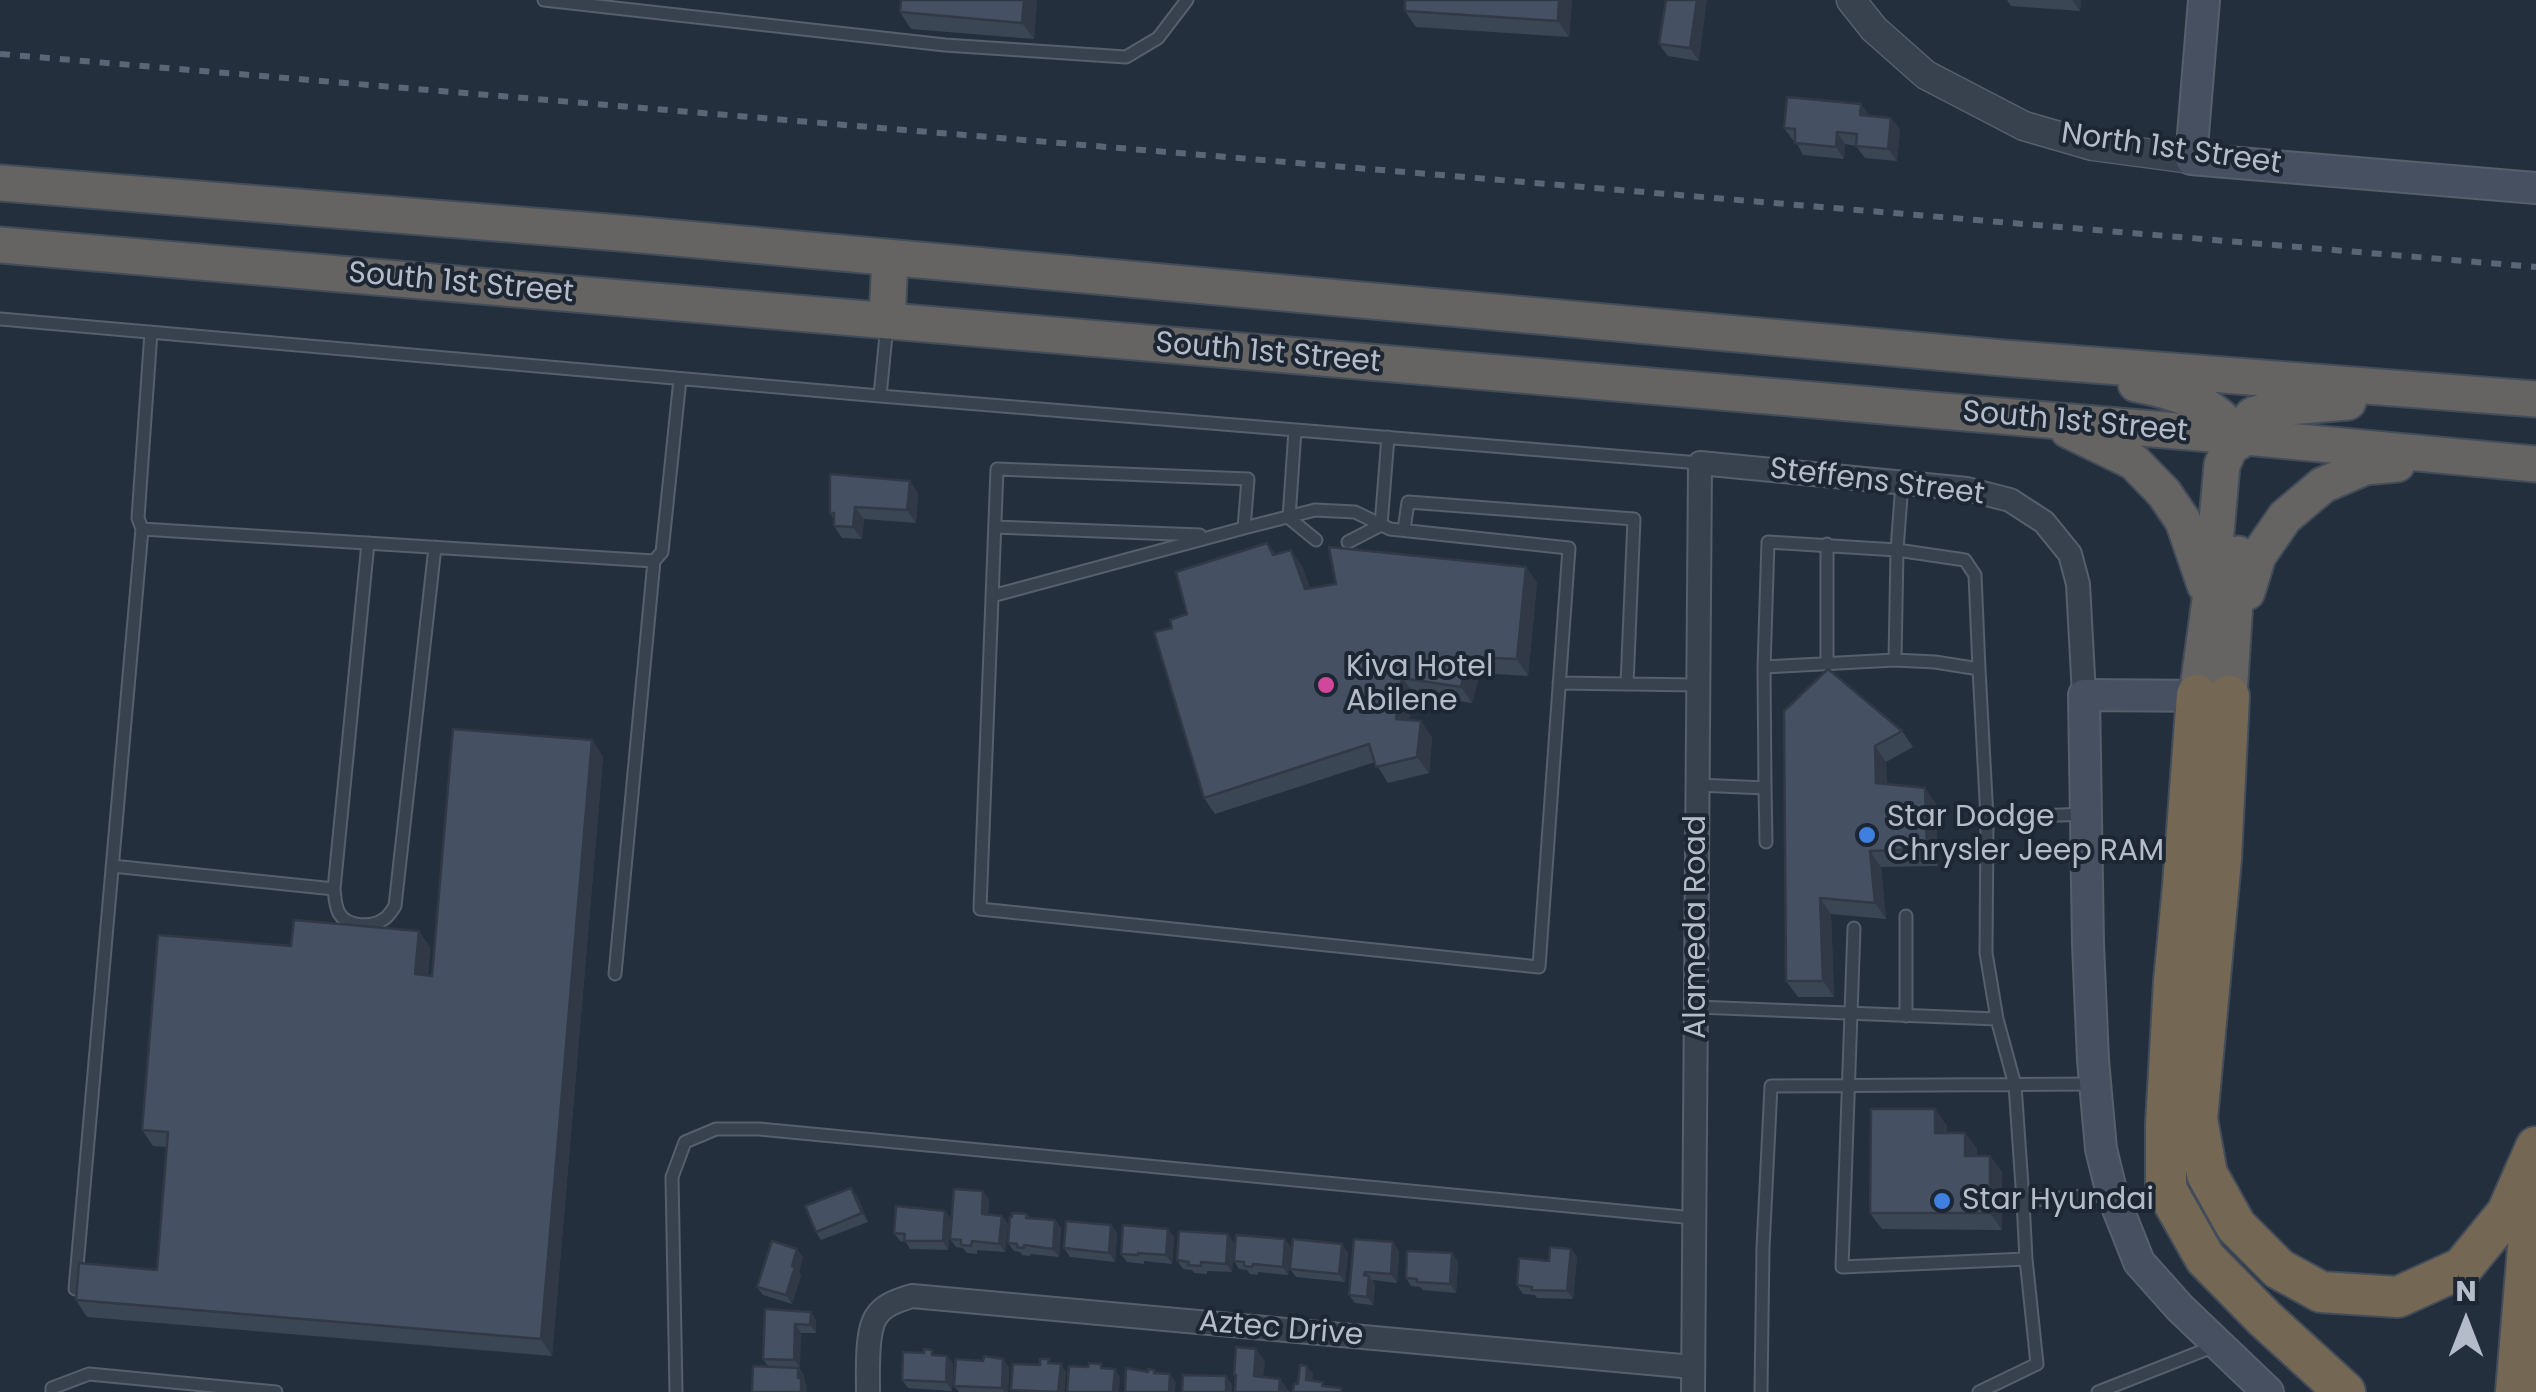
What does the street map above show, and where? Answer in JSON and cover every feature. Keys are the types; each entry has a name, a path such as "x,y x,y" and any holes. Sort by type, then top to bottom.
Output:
{"highway":[{"name":"South 1st Street","path":"0,183 620,233 2002,358 2522,398"},
{"name":"South 1st Street","path":"0,245 2536,464"},
{"path":"887,321 890,258"},
{"path":"2002,358 2166,390 2198,402 2235,436 2243,470 2232,643"},
{"path":"2522,398 2276,408 2253,415 2235,436 2222,465 2210,600 2222,859 2198,1119 2207,1174 2236,1226 2278,1270 2321,1292 2398,1298 2462,1268 2507,1214 2536,1149"},
{"path":"2048,421 2134,462 2164,493 2183,521 2210,600"},
{"path":"2345,1392 2204,1258 2166,1189 2166,1124 2183,886 2213,696 2258,556 2286,517 2323,485 2365,467 2453,457"},
{"path":"2516,1392 2536,1149"}],"main road":[{"path":"2191,159 2204,0"},
{"name":"North 1st Street","path":"2191,159 2536,188"},
{"path":"2213,696 2084,695 2088,944 2095,1084 2101,1149 2112,1194 2139,1262 2180,1308 2268,1392"}],"street":[{"name":"North 1st Street","path":"1850,0 1874,30 1926,75 2024,126 2093,146 2191,159"},
{"name":"Steffens Street","path":"1700,463 1967,489 2010,500 2044,522 2070,554 2078,584 2084,695"},
{"name":"Alameda Road","path":"1692,1392 1700,463"},
{"name":"Aztec Drive","path":"868,1392 868,1348 876,1317 892,1302 912,1296 1692,1368"}],"lane":[{"path":"544,0 945,44 1126,58 1158,38 1187,0"},
{"path":"0,319 1700,463"},
{"path":"880,396 887,321"},
{"path":"75,1289 142,529 138,518 150,332"},
{"path":"615,974 654,561 662,552 680,379"},
{"path":"1289,518 1295,430"},
{"path":"1381,525 1388,438"},
{"path":"992,596 1314,510 1355,512 1381,525 1404,530 1569,548 1539,967 980,909 994,527 997,469 1248,479 1244,528"},
{"path":"1895,660 1902,483"},
{"path":"1404,530 1408,502 1634,519 1627,684"},
{"path":"1289,518 1316,540"},
{"path":"1348,542 1381,525"},
{"path":"994,527 1214,536"},
{"path":"142,529 654,561"},
{"path":"1766,842 1764,667 1768,542 1897,550 1965,560 1974,575 1987,818 1986,953 1997,1020 2016,1085 2036,1364 1979,1392"},
{"path":"368,543 334,889 341,918 353,924 374,924 395,906 434,547"},
{"path":"1827,544 1828,664"},
{"path":"1764,667 1895,660 1979,669"},
{"path":"1559,682 1699,685"},
{"path":"1698,785 1765,788"},
{"path":"1987,818 2086,814"},
{"path":"112,866 334,889"},
{"path":"1906,916 1906,1016"},
{"path":"1854,928 1842,1267 2026,1259"},
{"path":"1697,1007 1997,1020"},
{"path":"1761,1392 1771,1086 2095,1084"},
{"path":"676,1392 672,1177 685,1142 716,1129 779,1131 1694,1218"},
{"path":"2023,1201 2112,1194"},
{"path":"2098,1392 2218,1345"},
{"path":"52,1392 52,1388 89,1374 276,1392"}],"building":[{"path":"901,0 1024,0 1022,23 900,12"},
{"path":"1405,0 1559,0 1558,21 1405,11"},
{"path":"1666,0 1697,0 1690,48 1659,44"},
{"path":"1787,97 1861,104 1860,115 1891,118 1888,149 1856,146 1857,134 1837,132 1836,147 1795,143 1795,129 1784,128"},
{"path":"830,474 910,481 907,510 855,507 853,527 834,526"},
{"name":"Kiva Hotel Abilene","path":"1267,543 1273,555 1291,550 1305,589 1336,584 1329,547 1526,567 1517,659 1468,657 1461,687 1402,678 1396,719 1421,721 1417,757 1376,767 1369,744 1204,798 1154,632 1172,628 1170,620 1187,614 1176,572"},
{"name":"Star Dodge Chrysler Jeep RAM","path":"1828,669 1902,731 1875,746 1876,783 1925,788 1927,849 1870,851 1875,903 1820,898 1823,981 1786,981 1784,711"},
{"path":"453,729 592,740 541,1339 76,1300 79,1263 157,1270 168,1132 142,1130 158,935 291,946 294,920 419,931 415,974 432,976"},
{"name":"Star Hyundai","path":"1871,1109 1935,1109 1935,1133 1965,1133 1965,1156 1990,1156 1990,1213 1870,1213"},
{"path":"851,1188 862,1213 816,1232 805,1206"},
{"path":"954,1189 983,1191 982,1214 1002,1216 999,1244 972,1241 971,1246 961,1245 961,1240 950,1239"},
{"path":"896,1206 945,1211 943,1241 904,1241 905,1234 894,1233"},
{"path":"1012,1213 1055,1220 1053,1249 1008,1243"},
{"path":"1066,1221 1111,1225 1109,1253 1064,1248"},
{"path":"1123,1225 1168,1229 1166,1255 1121,1254"},
{"path":"1179,1231 1228,1234 1226,1264 1188,1265 1189,1262 1177,1260"},
{"path":"1236,1235 1285,1239 1283,1267 1252,1267 1234,1261"},
{"path":"1293,1239 1342,1244 1339,1274 1290,1269"},
{"path":"1354,1239 1393,1242 1391,1274 1365,1272 1369,1276 1367,1297 1349,1295"},
{"path":"772,1241 797,1249 786,1295 757,1287"},
{"path":"1550,1247 1571,1249 1567,1291 1531,1290 1532,1287 1517,1285 1519,1258 1549,1261"},
{"path":"1407,1251 1452,1253 1450,1284 1406,1278"},
{"path":"765,1309 811,1312 810,1325 795,1324 794,1360 763,1359"},
{"path":"1236,1347 1256,1349 1254,1376 1280,1379 1279,1392 1235,1392"},
{"path":"924,1349 932,1350 932,1355 947,1356 946,1382 902,1380 903,1352 924,1353"},
{"path":"984,1356 1003,1359 1002,1388 954,1386 956,1359 983,1361"},
{"path":"1040,1359 1061,1364 1058,1392 1011,1390 1013,1364 1040,1365"},
{"path":"1089,1363 1115,1369 1113,1392 1067,1392 1069,1366 1088,1367"},
{"path":"1300,1365 1307,1366 1306,1380 1341,1388 1341,1392 1293,1392"},
{"path":"753,1366 798,1368 801,1392 752,1392"},
{"path":"1126,1368 1170,1374 1169,1392 1125,1392"},
{"path":"1183,1375 1226,1376 1226,1392 1182,1392"}],"railway":[{"path":"0,54 2536,267"}],"place":[{"name":"Kiva Hotel Abilene","path":"1326,685"},
{"name":"Star Dodge Chrysler Jeep RAM","path":"1867,835"},
{"name":"Star Hyundai","path":"1942,1201"}]}
